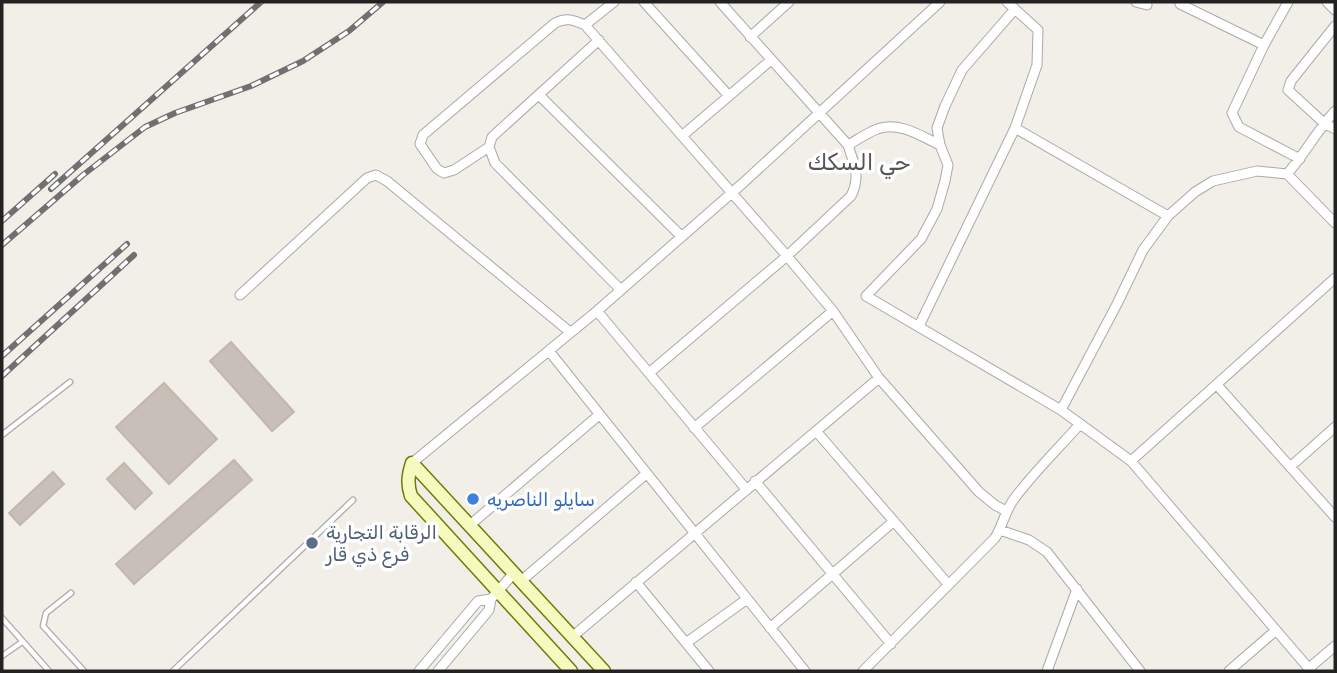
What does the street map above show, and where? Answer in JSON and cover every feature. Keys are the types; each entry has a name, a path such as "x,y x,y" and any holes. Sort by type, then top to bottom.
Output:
{"street":[{"path":"585,25 614,2"},
{"path":"644,2 729,96"},
{"path":"649,373 787,256 851,196 856,186 857,175 848,145 723,5 735,2"},
{"path":"750,37 789,2"},
{"path":"571,671 494,595 411,496 408,485 412,463 549,351 732,193 940,2"},
{"path":"919,327 1015,128 1037,65 1038,30 1007,2"},
{"path":"1136,2 1147,5"},
{"path":"1288,2 1232,113 1238,127 1300,159"},
{"path":"1327,2 1335,10"},
{"path":"1180,4 1264,45"},
{"path":"1015,9 962,70 945,106 937,128 948,166 937,209 920,239 866,296 1061,410 1131,461 1309,670 1335,646"},
{"path":"489,147 454,170 444,173 437,169 420,144 423,135 555,23 562,19 575,20 585,25 833,311 879,378 979,492 1006,512"},
{"path":"1335,26 1291,81 1288,90 1335,130"},
{"path":"598,40 492,137 489,147 495,163 620,289"},
{"path":"682,136 771,60"},
{"path":"539,94 681,236"},
{"path":"1287,174 1335,111"},
{"path":"848,145 879,128 899,127 940,145"},
{"path":"1015,128 1168,216"},
{"path":"1061,410 1143,250 1168,216 1195,192 1213,181 1257,171 1287,174 1335,223"},
{"path":"240,295 367,178 376,175 387,181 570,332"},
{"path":"1131,461 1335,278"},
{"path":"597,310 746,489"},
{"path":"694,428 833,311"},
{"path":"549,351 805,671"},
{"path":"572,637 879,378"},
{"path":"1217,385 1335,517"},
{"path":"470,525 598,415"},
{"path":"863,671 988,546 1000,530 1015,497 1080,424"},
{"path":"1290,467 1335,427"},
{"path":"816,431 948,584"},
{"path":"412,463 604,671"},
{"path":"419,671 478,601 494,595 646,474"},
{"path":"755,481 891,645"},
{"path":"770,628 894,521"},
{"path":"1000,530 1019,536 1047,552 1140,671"},
{"path":"636,582 709,671"},
{"path":"1047,671 1077,589"},
{"path":"438,671 489,610 494,595"},
{"path":"685,643 747,599"},
{"path":"1229,671 1275,631"}],"lane":[{"path":"2,435 70,382"},
{"path":"173,671 354,500"},
{"path":"71,593 46,613 43,626 84,671"},
{"path":"2,618 49,671"},
{"path":"2,656 22,642"}],"building":[{"path":"231,342 294,412 272,431 210,361"},
{"path":"164,383 217,439 169,484 116,427"},
{"path":"234,460 252,480 134,584 116,564"},
{"path":"124,463 152,493 135,509 107,479"},
{"path":"53,472 64,484 20,525 9,513"}],"railway":[{"path":"51,189 261,2"},
{"path":"2,245 83,175 145,127 175,113 251,86 303,61 349,31 383,2"},
{"path":"2,221 55,174"},
{"path":"2,356 127,244"},
{"path":"2,376 134,255"}],"place":[{"name":"سايلو الناصريه","path":"473,499"},
{"name":"الرقابة التجارية فرع ذي قار","path":"312,543"}],"district":[{"name":"حي السكك","path":"859,162"}]}
